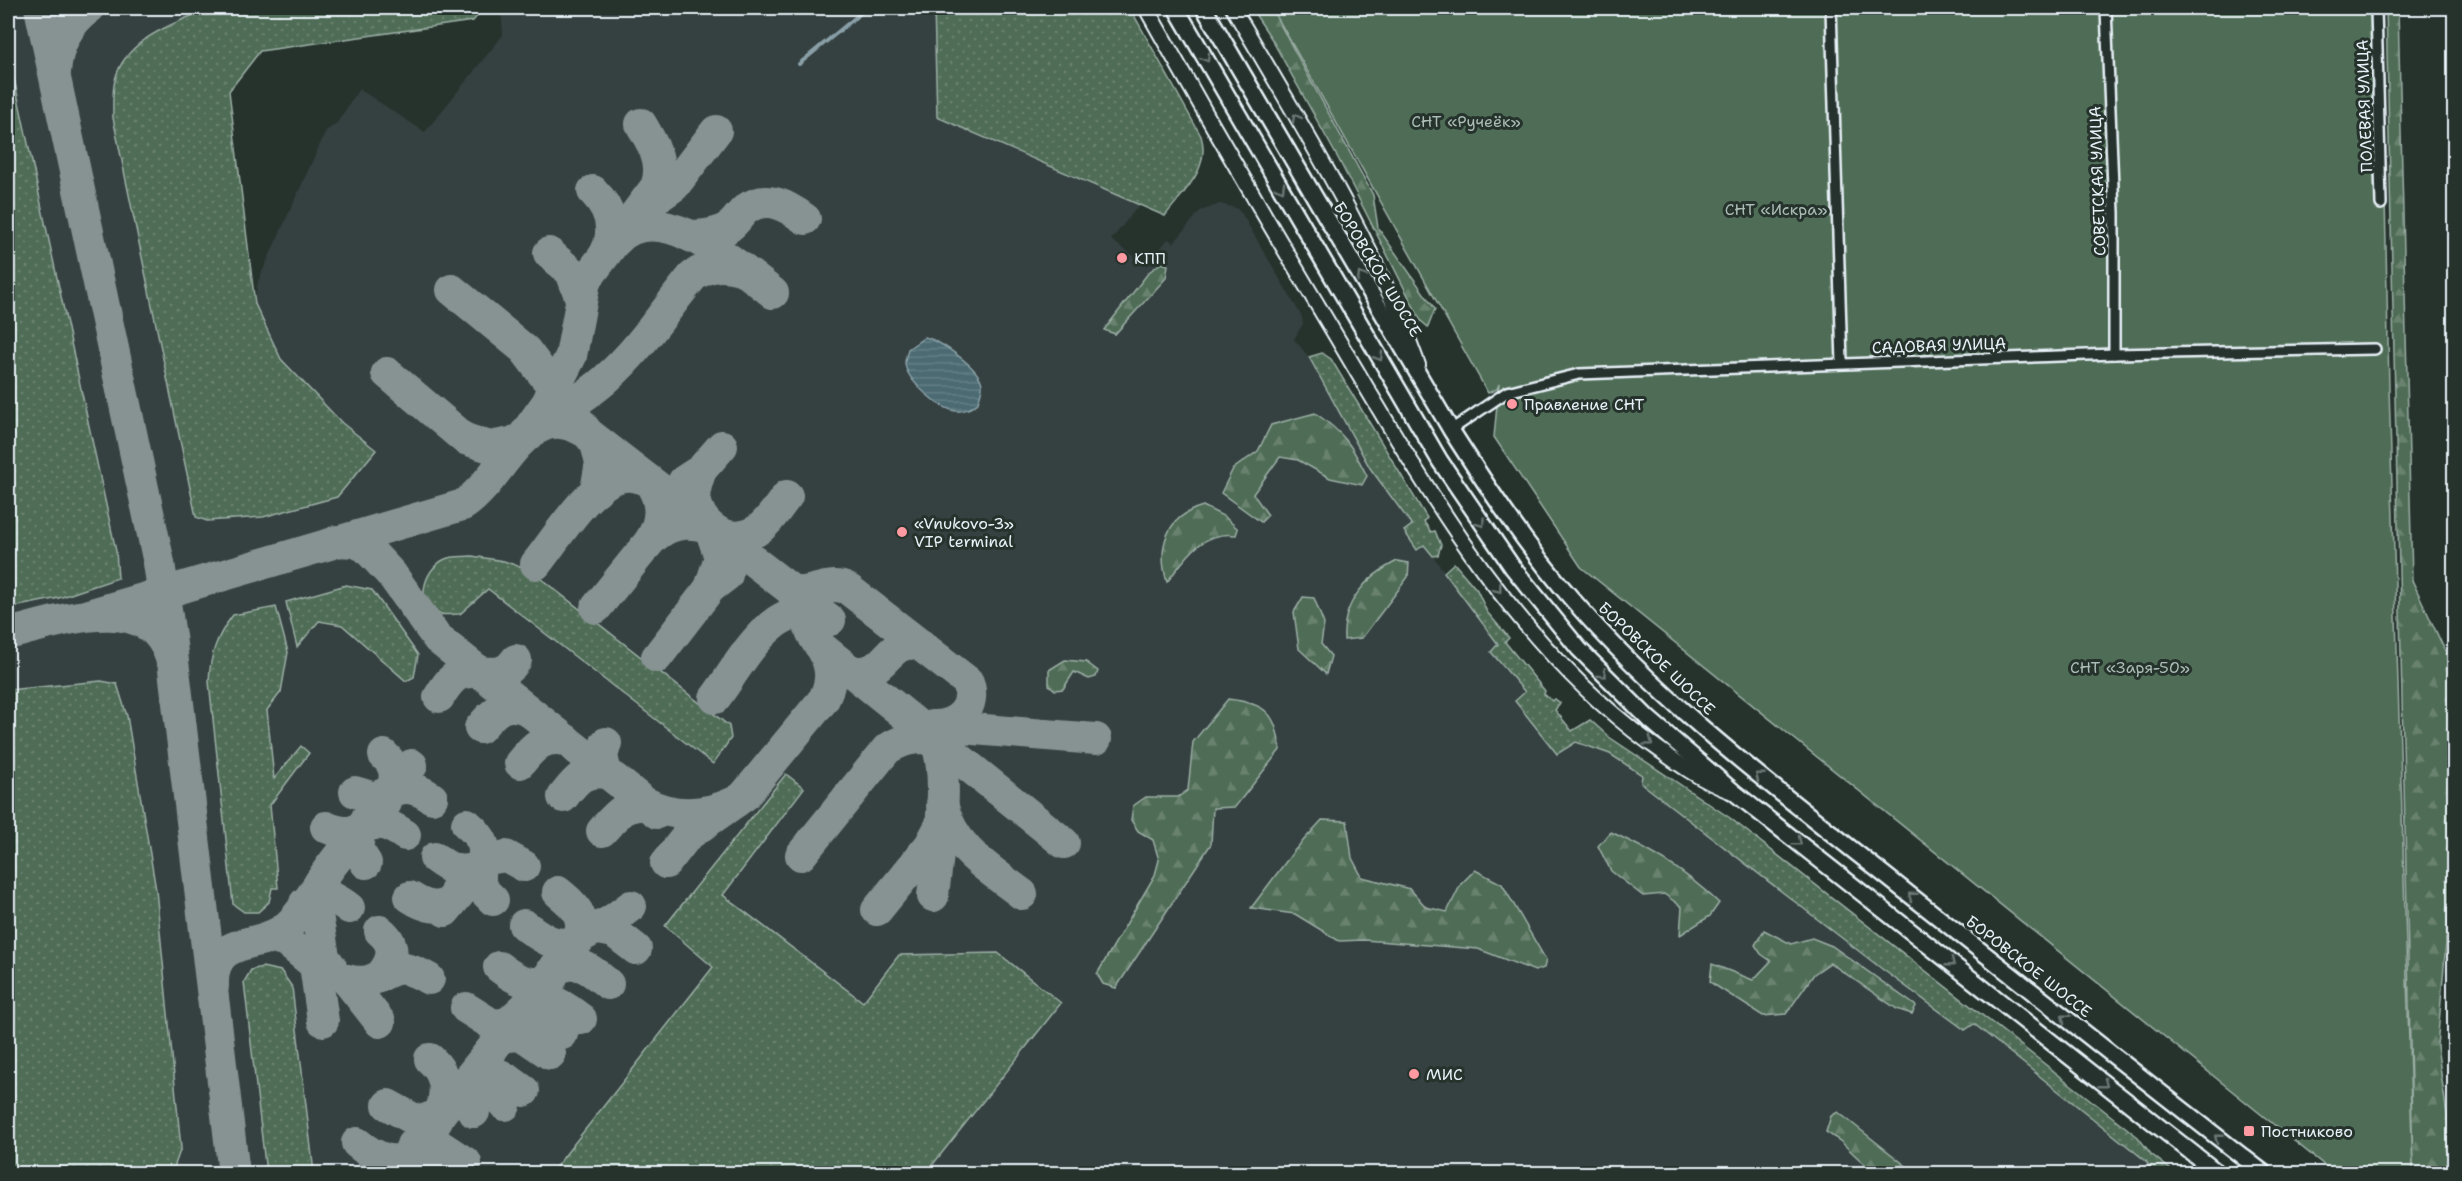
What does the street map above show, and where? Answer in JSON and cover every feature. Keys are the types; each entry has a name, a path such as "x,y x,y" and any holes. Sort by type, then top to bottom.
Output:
{"main road":[{"path":"1146,8 1232,162 1417,473 1463,542 1513,608 1595,699 1689,771 1735,793"},
{"path":"1176,8 1440,461 1513,568 1592,663 1664,732 1735,793 2219,1173"},
{"name":"БОРОВСКОЕ ШОССЕ","path":"1204,8 1451,430 1495,498 1558,583 1650,680 1742,762 2265,1173"},
{"path":"1233,8 1354,225 1408,336 1423,380"}],"street":[{"path":"1831,8 1842,363"},
{"name":"СОВЕТСКАЯ УЛИЦА","path":"2106,8 2114,213 2114,354"},
{"name":"ПОЛЕВАЯ УЛИЦА","path":"2376,8 2381,204"},
{"name":"САДОВАЯ УЛИЦА","path":"1451,430 1507,392 1579,374 2114,354 2375,349"}],"shaded area":[{"path":"8,8 484,8 473,21 260,51 229,91 254,304 258,281 326,131 337,123 359,89 425,132 503,35 501,8 934,8 937,117 1140,204 1111,240 1147,265 1168,239 1174,243 1200,211 1220,204 1236,208 1242,214 1302,317 1303,324 1294,339 1318,368 1370,468 1412,526 1404,532 1417,550 1424,545 1498,645 1491,652 1525,692 1515,701 1561,752 1576,742 1610,754 1642,775 1641,783 1882,969 1965,1029 1973,1024 2146,1161 2153,1173 8,1173"}],"green space":[{"path":"210,8 484,8 473,21 260,51 229,91 255,304 281,359 342,423 376,450 337,497 263,517 207,521 196,517 113,118 113,89 121,65 140,43 168,26"},
{"path":"934,8 1130,8 1201,136 1202,159 1194,179 1165,216 937,117"},
{"path":"1251,8 1271,8 1275,15 1373,195 1378,228 1435,309 1428,327 1421,321 1339,160 1271,38"},
{"path":"1272,8 2381,8 2389,388 2413,1173 2334,1173 1581,567 1494,437 1499,384 1497,389 1488,393"},
{"path":"2386,8 2398,8 2412,580 2454,670 2454,886 2450,898 2437,1046 2452,1149 2443,1174 2413,1173"},
{"path":"8,51 116,551 118,578 59,598 8,608"},
{"path":"1161,263 1168,265 1166,278 1115,334 1104,330 1149,272"},
{"path":"1322,353 1331,359 1427,518 1424,522 1431,532 1435,531 1441,545 1438,555 1433,556 1424,545 1417,550 1404,531 1412,525 1370,468 1309,357"},
{"path":"1315,413 1340,433 1351,447 1367,476 1362,485 1330,478 1298,460 1280,457 1253,494 1268,515 1261,522 1221,493 1233,469 1258,451 1271,425"},
{"path":"1203,506 1225,517 1238,529 1236,535 1224,535 1204,541 1188,555 1167,582 1163,557 1167,535 1180,518"},
{"path":"472,556 504,561 531,571 729,726 731,738 713,764 488,589 460,614 439,614 429,608 425,601 425,584 434,568 448,558"},
{"path":"1397,561 1409,563 1408,577 1362,638 1344,640 1344,627 1351,603 1366,583 1385,567"},
{"path":"1454,563 1477,590 1487,612 1509,638 1505,642 1545,691 1544,694 1552,701 1555,699 1560,703 1555,710 1572,731 1590,720 1609,737 1730,818 2138,1137 2151,1154 2175,1173 2153,1173 2146,1161 1974,1024 1965,1030 1882,969 1641,783 1642,775 1610,754 1576,742 1557,754 1515,701 1525,692 1491,652 1498,644 1444,572"},
{"path":"346,585 372,590 418,655 414,677 406,681 342,625 319,621 297,647 286,602"},
{"path":"1303,597 1314,598 1324,624 1321,644 1331,656 1326,674 1299,649 1294,612"},
{"path":"276,607 288,652 281,692 267,710 274,779 301,746 309,753 270,805 278,888 272,888 269,902 258,912 244,912 233,904 209,682 210,672 218,639 233,615"},
{"path":"1065,660 1086,662 1098,671 1096,677 1089,679 1074,672 1063,689 1055,690 1049,685 1049,670"},
{"path":"101,681 117,684 127,716 156,890 181,1148 172,1173 8,1173 8,690"},
{"path":"1228,699 1251,703 1266,712 1276,727 1280,750 1235,807 1213,808 1211,844 1116,988 1103,984 1097,974 1155,875 1159,860 1153,840 1138,831 1131,820 1133,806 1146,797 1178,797 1188,790 1193,742"},
{"path":"786,774 804,788 723,895 863,1002 899,955 998,953 1061,1003 926,1173 551,1173 713,967 665,926"},
{"path":"1322,820 1347,821 1352,858 1362,877 1410,889 1426,907 1447,912 1461,884 1475,870 1502,884 1546,960 1544,968 1535,971 1478,949 1364,940 1339,941 1295,914 1251,908 1294,851"},
{"path":"1611,832 1668,863 1706,891 1719,903 1710,916 1680,935 1682,907 1664,894 1643,896 1611,871 1598,846"},
{"path":"1764,930 1791,944 1812,938 1832,946 1916,1006 1912,1014 1897,1009 1830,963 1814,974 1786,1014 1763,1016 1710,982 1712,964 1753,980 1771,961 1761,954 1755,945"},
{"path":"262,967 281,971 292,987 314,1173 266,1173 244,982 251,970"},
{"path":"1838,1112 1915,1173 1874,1173 1840,1141 1826,1132 1831,1116"}],"water":[{"path":"925,337 949,349 974,370 982,384 978,403 962,411 949,409 933,400 911,378 905,363 908,349"}],"waterway":[{"path":"799,64 867,8"}],"taxiway":[{"path":"40,8 159,563 170,636 234,1174"},
{"path":"55,72 58,53 65,36 75,21 89,8"},
{"path":"387,373 465,439 490,447 511,443 522,438 547,403 571,356 585,281 656,187 658,162 641,124"},
{"path":"650,203 674,186 716,131"},
{"path":"593,191 604,205 610,221 611,237 605,254"},
{"path":"690,236 706,235 726,229 746,209 762,202 784,206 805,219"},
{"path":"617,240 634,228 654,226 676,230 719,252 773,293"},
{"path":"549,253 571,272 581,299"},
{"path":"540,425 591,391 619,367 693,276 705,269 717,266 743,270"},
{"path":"452,290 525,350 596,444 601,462 596,491"},
{"path":"88,615 463,505 478,492 519,443 533,431 549,424 568,424 590,435 830,620 811,613 793,614 777,621 749,650 715,698"},
{"path":"684,481 701,470 722,446"},
{"path":"701,470 695,490 698,508 709,525 726,535 736,537 761,528 787,496"},
{"path":"536,564 588,498 613,479 625,476 648,480 656,495 660,510 659,518 650,541"},
{"path":"596,608 650,541 663,530 678,525 693,524 710,528 720,557 710,588"},
{"path":"337,541 355,542 366,547 392,575 438,639 644,802 678,813 712,810 735,802"},
{"path":"657,657 710,588 727,575"},
{"path":"792,592 806,592 834,586 848,589 968,682 970,700 963,714 950,723 932,726"},
{"path":"797,597 813,635 822,648 1064,843"},
{"path":"8,634 75,618 100,615 123,616 143,623 160,636 171,658"},
{"path":"851,671 863,672 873,669 900,646 921,645"},
{"path":"666,863 687,836 744,796 824,699 829,686 830,674 828,661 822,648"},
{"path":"439,697 449,682 458,675 466,672 496,673 510,667 516,660"},
{"path":"480,728 500,709 512,706 526,709"},
{"path":"936,726 1096,739"},
{"path":"520,763 539,744 551,739 566,740"},
{"path":"801,855 887,749 910,739 935,740 940,755 943,794 933,896"},
{"path":"563,797 586,775 606,773 602,756 606,743"},
{"path":"355,792 375,798 392,790 394,771 384,755"},
{"path":"213,986 214,969 220,958 228,951 273,935 291,923 331,866 412,765"},
{"path":"386,803 387,795 404,788 421,791 432,798"},
{"path":"942,804 947,820 963,846 984,866 1022,894"},
{"path":"602,831 622,811 634,806 649,805 657,813"},
{"path":"326,827 344,832 355,831 364,824 367,818"},
{"path":"366,863 357,849 360,830 372,825 383,824 405,835"},
{"path":"435,858 456,870 462,871 480,866 484,848 477,833 467,824"},
{"path":"877,910 930,845 938,830"},
{"path":"445,911 488,859 506,856 524,866"},
{"path":"480,866 480,887 493,900"},
{"path":"320,882 314,896 324,957 331,967"},
{"path":"410,897 426,905 437,906 454,899 456,889"},
{"path":"524,925 544,938 557,943 564,944 579,939 581,924 578,912 558,892"},
{"path":"305,903 310,898 321,895 338,900 349,908"},
{"path":"392,1174 582,936 611,921 631,906"},
{"path":"594,928 614,932 636,949"},
{"path":"380,931 389,941 392,952 389,963 382,974"},
{"path":"269,937 287,942 315,965 323,1021"},
{"path":"551,980 554,971 569,965 576,965 589,969 608,984"},
{"path":"499,967 520,980 535,983 548,977 553,969"},
{"path":"347,980 361,982 403,969 414,971 429,979"},
{"path":"347,980 380,1022"},
{"path":"523,1015 527,1005 542,1000 556,1003 581,1019"},
{"path":"466,1008 493,1025 508,1023 522,1010"},
{"path":"505,1105 493,1088 488,1072 489,1057 496,1044 508,1034 523,1028 541,1028 562,1034"},
{"path":"508,1036 522,1035 550,1054"},
{"path":"388,1105 419,1122 440,1114 445,1092 443,1078 430,1059"},
{"path":"474,1112 467,1100 466,1089 468,1079 476,1074 483,1072 497,1074 524,1091"},
{"path":"438,1118 432,1132 431,1147 435,1161 444,1174"},
{"path":"357,1143 378,1157 395,1160 402,1159 408,1154 412,1145"},
{"path":"422,1144 437,1144 466,1163"}],"place":[{"name":"КПП","path":"1122,258"},
{"name":"Правление СНТ","path":"1512,404"},
{"name":"«Vnukovo-3» VIP terminal","path":"902,532"},
{"name":"МИС","path":"1414,1074"},
{"name":"Постниково","path":"2249,1131"}],"park label":[{"name":"СНТ «Ручеёк»","path":"1466,121"},
{"name":"СНТ «Искра»","path":"1776,209"},
{"name":"СНТ «Заря-50»","path":"2130,667"}]}
